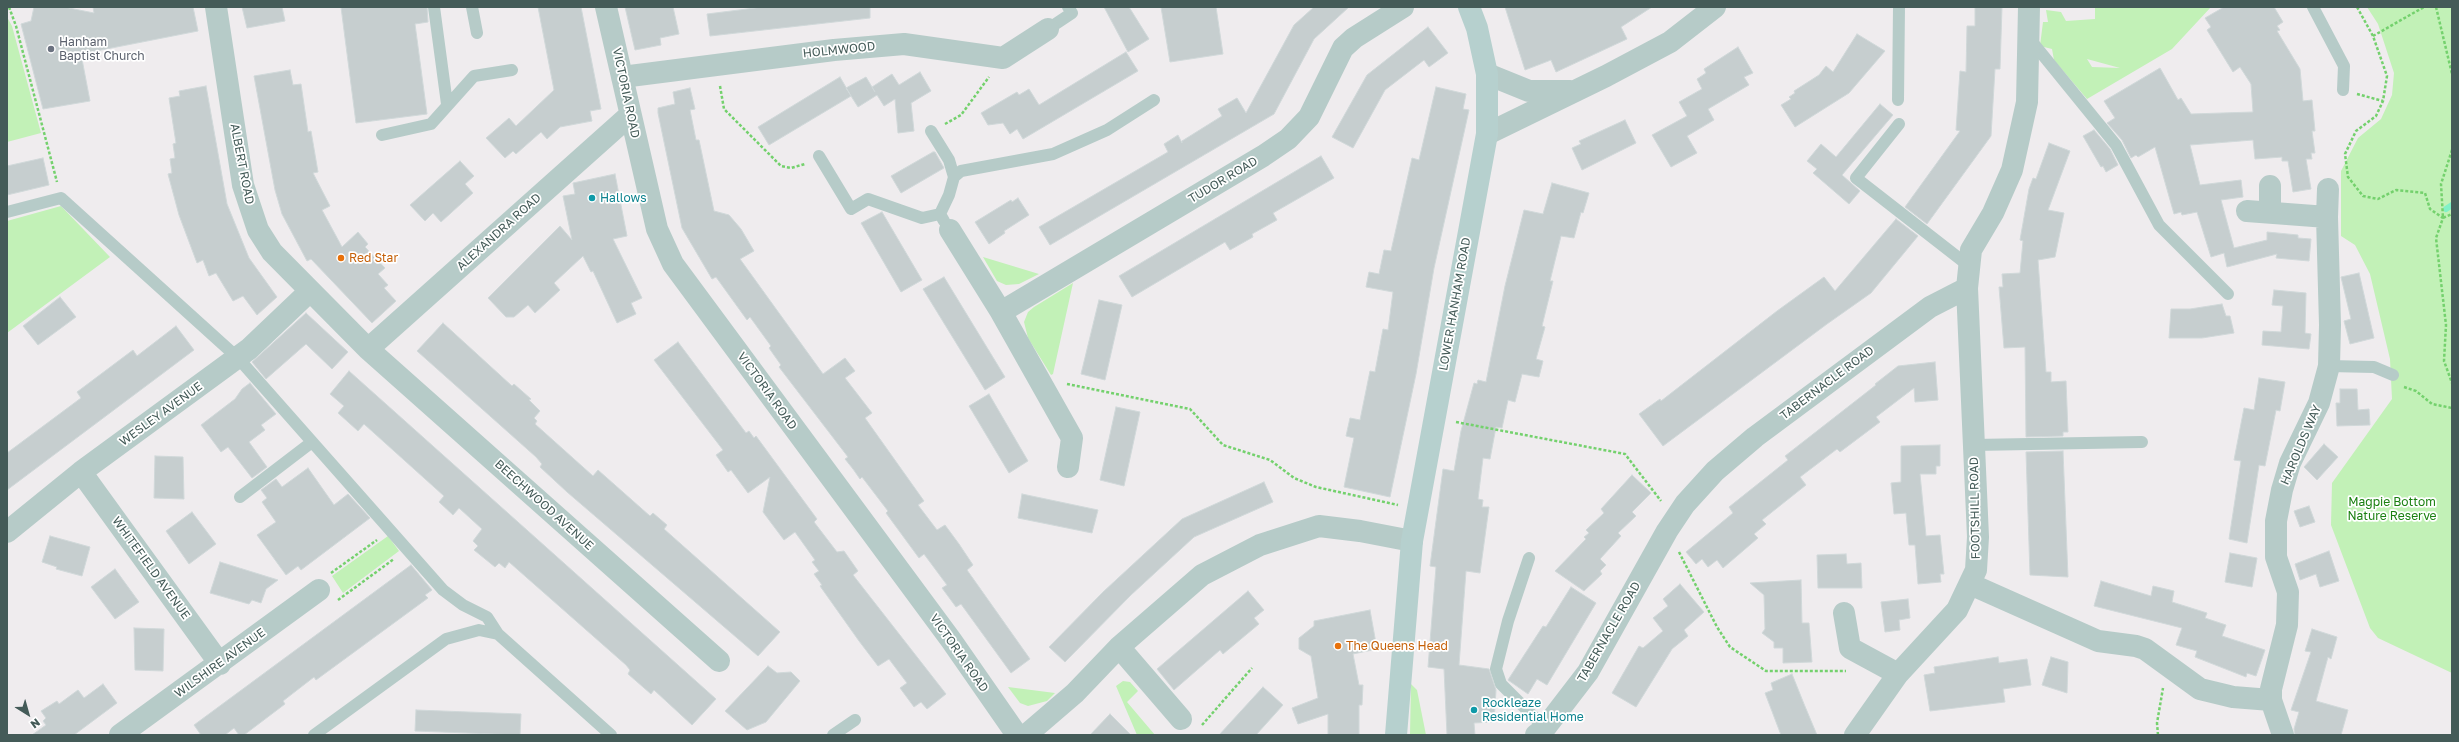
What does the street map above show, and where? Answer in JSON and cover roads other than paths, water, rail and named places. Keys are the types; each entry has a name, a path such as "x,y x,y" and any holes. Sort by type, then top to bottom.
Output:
{"main road":[{"name":"LOWER HANHAM ROAD","path":"1396,735 1412,541 1487,134 1487,74 1477,28 1470,7"}],"street":[{"name":"ALBERT ROAD","path":"216,7 243,185 258,230 272,252 368,349"},
{"name":"VICTORIA ROAD","path":"606,7 657,229 673,264 951,640 1017,735"},
{"name":"TUDOR ROAD","path":"1001,312 1263,156 1288,138 1309,117 1343,48 1354,38 1403,7"},
{"path":"1487,134 1576,91 1670,42 1715,7"},
{"path":"1967,288 1970,250 1993,213 2012,170 2027,102 2029,38 2028,7"},
{"name":"HOLMWOOD","path":"622,77 834,50 904,44 1003,58 1048,29"},
{"path":"1487,74 1529,91 1576,91"},
{"name":"ALEXANDRA ROAD","path":"368,349 630,115"},
{"path":"2270,186 2270,212"},
{"name":"HAROLDS WAY","path":"2283,735 2271,700 2271,689 2287,618 2288,592 2276,557 2276,521 2282,490 2290,463 2319,403 2329,366 2330,325 2327,217 2328,189"},
{"path":"2247,211 2327,217"},
{"path":"945,222 1001,312 1072,438 1068,467"},
{"name":"FOOTSHILL ROAD","path":"1854,735 1898,674 1957,610 1976,570 1978,537 1967,288"},
{"name":"TABERNACLE ROAD","path":"1541,732 1588,672 1684,504 1715,471 1755,437 1930,307 1967,288"},
{"name":"WESLEY AVENUE","path":"7,532 81,472 238,358 310,291"},
{"name":"BEECHWOOD AVENUE","path":"368,349 719,661"},
{"name":"WHITEFIELD AVENUE","path":"81,472 220,664"},
{"path":"1026,735 1075,693 1119,647 1202,575 1260,545 1319,526 1360,531 1412,541"},
{"path":"1970,584 2098,641 2136,646 2145,650 2200,689 2233,697 2271,700"},
{"name":"WILSHIRE AVENUE","path":"120,735 220,664 319,590"},
{"path":"1844,613 1850,648 1898,674"},
{"path":"1119,647 1190,724"}],"lane":[{"path":"434,7 447,104"},
{"path":"472,7 477,33"},
{"path":"1048,29 1072,13 1068,7"},
{"path":"1898,7 1898,100"},
{"path":"2313,7 2344,66 2343,90"},
{"path":"2029,38 2109,135 2159,225 2228,294"},
{"path":"382,134 431,124 447,104 474,76 512,70"},
{"path":"954,177 961,171 1053,154 1107,130 1154,100"},
{"path":"1899,124 1856,178 1969,266"},
{"path":"819,156 851,209 868,199 922,218 945,222 954,177 949,160 931,131"},
{"path":"7,212 61,198 238,358 443,590 463,605 488,617 498,634 611,735"},
{"path":"2329,366 2374,367 2393,375"},
{"path":"240,497 312,442"},
{"path":"1974,445 2142,442"},
{"path":"1529,558 1508,621 1496,668 1501,684 1541,732"},
{"path":"314,735 446,639 479,630 498,634"},
{"path":"833,735 855,720"}],"waterway":[{"path":"2446,209 2452,205"}],"place":[{"name":"Hanham Baptist Church","path":"51,49"},
{"name":"Hallows","path":"592,198"},
{"name":"Red Star","path":"341,258"},
{"name":"The Queens Head","path":"1338,646"},
{"name":"Rockleaze Residential Home","path":"1474,710"}],"park label":[{"name":"Magpie Bottom Nature Reserve","path":"2392,509"}]}
